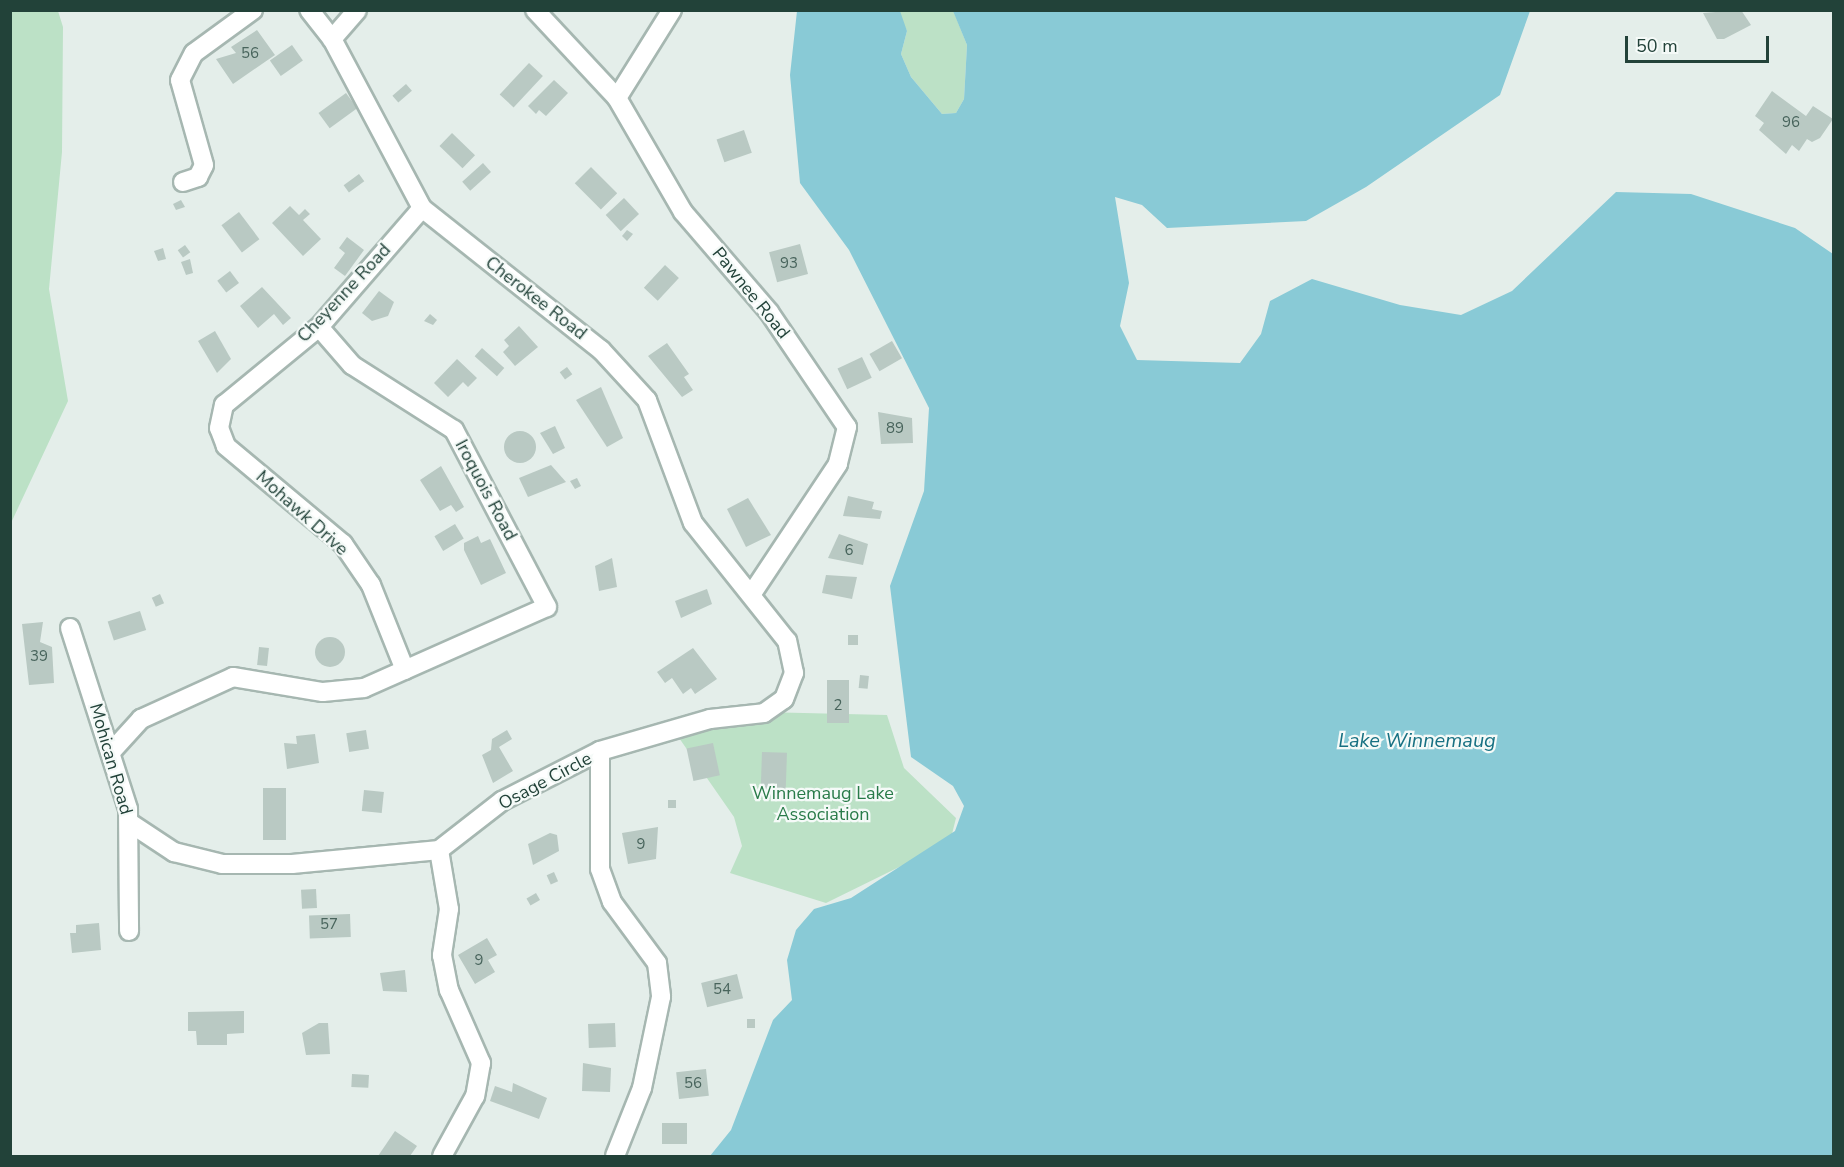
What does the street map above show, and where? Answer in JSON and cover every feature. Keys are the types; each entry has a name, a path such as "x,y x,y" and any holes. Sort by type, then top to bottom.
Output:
{"street":[{"path":"183,182 198,177 204,165 180,80 194,53 253,10"},
{"name":"Cherokee Road","path":"309,10 332,39 422,208 601,350 647,400 693,523 753,592"},
{"path":"332,39 357,10"},
{"name":"Pawnee Road","path":"535,10 617,98 683,212 769,312 848,427 838,464 753,592"},
{"path":"617,98 672,10"},
{"name":"Cheyenne Road","path":"219,428 224,405 319,327 422,208"},
{"name":"Iroquois Road","path":"319,327 352,365 454,430 547,607 405,670"},
{"name":"Mohawk Drive","path":"219,428 226,446 343,544 371,585 405,670"},
{"name":"Osage Circle","path":"439,850 502,801 600,751 710,718 764,713 784,699 794,673 787,641 753,592"},
{"name":"Mohican Road","path":"70,628 111,752 130,824 129,931"},
{"path":"111,752 141,719 233,677 323,692 364,688 405,670"},
{"path":"600,751 600,869 612,902 657,963 661,997 642,1088 615,1156"},
{"path":"130,824 174,852 222,864 292,864 439,850 449,909 442,955 449,990 481,1063 474,1096 442,1156"}],"green space":[{"path":"11,10 58,11 63,27 62,152 49,289 68,401 11,523"},
{"path":"953,10 967,45 964,99 956,113 942,114 911,77 901,54 907,31 899,15 900,11"},
{"name":"Winnemaug Lake Association","path":"718,711 887,715 904,768 956,818 950,842 826,903 730,873 742,846 734,817 677,735"}],"water":[{"name":"Lake Winnemaug","path":"797,11 900,11 907,31 901,54 911,77 942,114 956,113 964,99 967,45 953,11 1530,11 1500,95 1366,187 1306,221 1167,228 1142,205 1115,197 1129,283 1120,326 1137,360 1240,363 1261,334 1270,301 1312,279 1400,305 1461,315 1512,291 1616,192 1691,194 1795,228 1833,254 1833,1156 710,1156 731,1130 773,1020 792,1000 787,960 796,930 814,909 851,898 955,831 964,806 953,786 911,757 890,586 924,491 929,408 849,250 800,183 790,75"}],"building":[{"path":"1741,10 1751,25 1724,39 1717,39 1703,13"},
{"path":"257,30 275,55 233,84 216,59 236,53 231,47"},
{"path":"292,45 303,61 281,76 270,60"},
{"path":"529,63 543,76 514,107 500,94"},
{"path":"554,80 568,93 546,116 539,110 536,114 528,106"},
{"path":"406,84 412,91 398,103 392,96"},
{"path":"1772,91 1806,116 1813,106 1833,119 1820,138 1812,142 1807,139 1799,151 1792,145 1786,154 1759,130 1764,123 1755,116"},
{"path":"346,93 357,108 330,128 318,113"},
{"path":"744,130 752,153 724,162 717,139"},
{"path":"452,133 475,155 463,168 439,146"},
{"path":"483,163 491,172 470,191 462,182"},
{"path":"591,167 617,193 601,209 575,183"},
{"path":"359,174 364,181 349,192 344,185"},
{"path":"624,198 639,214 621,231 606,215"},
{"path":"181,200 185,207 176,210 173,204"},
{"path":"290,206 299,215 305,209 310,214 303,220 321,239 303,256 272,223"},
{"path":"239,212 259,239 242,252 221,225"},
{"path":"627,230 633,234 627,241 622,236"},
{"path":"347,237 364,250 345,276 334,268 345,253 339,248"},
{"path":"800,244 808,274 777,282 769,252"},
{"path":"185,245 190,252 183,258 178,250"},
{"path":"163,248 166,259 158,261 154,251"},
{"path":"190,259 193,273 186,275 181,262"},
{"path":"665,265 679,278 658,301 644,288"},
{"path":"230,271 239,283 226,293 217,281"},
{"path":"262,287 291,318 283,325 274,314 258,328 240,306"},
{"path":"379,291 394,302 388,316 372,321 362,313"},
{"path":"430,314 437,320 433,325 424,321"},
{"path":"519,326 538,347 515,366 503,352 509,346 504,340"},
{"path":"215,331 231,359 217,373 198,341"},
{"path":"892,341 902,358 879,371 869,354"},
{"path":"667,343 689,374 684,377 693,390 682,397 648,356"},
{"path":"482,348 504,368 497,376 475,356"},
{"path":"862,357 872,378 847,389 838,368"},
{"path":"457,359 477,378 468,387 463,382 448,397 434,383"},
{"path":"567,367 572,374 565,380 560,372"},
{"path":"601,387 623,438 607,447 576,400"},
{"path":"878,412 912,418 913,443 881,444"},
{"path":"555,426 565,448 553,454 540,433"},
{"path":"520,431 531,436 536,447 531,458 520,463 509,458 504,447 509,436"},
{"path":"551,465 566,482 528,497 519,478"},
{"path":"441,466 464,507 456,512 451,505 440,511 420,480"},
{"path":"577,478 581,486 575,489 570,481"},
{"path":"848,496 874,502 872,509 882,511 880,519 843,516"},
{"path":"748,498 771,535 746,547 727,509"},
{"path":"455,524 464,539 443,551 434,536"},
{"path":"839,534 868,544 863,565 828,558"},
{"path":"478,536 481,543 490,539 506,573 481,585 464,550 464,543"},
{"path":"612,558 617,587 599,591 595,566"},
{"path":"826,575 857,577 852,599 822,593"},
{"path":"707,589 712,604 681,618 675,601"},
{"path":"160,594 164,603 156,607 152,598"},
{"path":"140,611 146,630 114,641 108,622"},
{"path":"43,622 40,642 52,647 54,683 29,685 22,624"},
{"path":"848,635 858,635 858,645 848,645"},
{"path":"330,637 341,641 345,652 341,663 330,667 319,663 315,652 319,641"},
{"path":"259,647 269,648 267,666 257,665"},
{"path":"693,648 717,679 695,694 691,688 683,694 672,678 665,683 657,672"},
{"path":"860,675 869,676 868,689 859,688"},
{"path":"827,680 849,680 849,723 827,723"},
{"path":"366,730 369,749 349,752 346,733"},
{"path":"507,730 512,739 499,747 513,771 493,783 482,755 491,750 492,739"},
{"path":"315,734 319,763 287,769 284,743 297,744 296,736"},
{"path":"713,743 720,775 693,781 687,749"},
{"path":"762,752 787,753 785,797 760,796"},
{"path":"263,788 286,788 286,840 263,840"},
{"path":"364,790 384,792 382,813 362,811"},
{"path":"668,800 676,800 676,808 668,808"},
{"path":"658,827 656,859 628,864 622,833"},
{"path":"550,833 557,835 559,851 533,865 528,844"},
{"path":"554,872 558,881 551,884 547,875"},
{"path":"316,889 317,908 302,909 301,890"},
{"path":"536,893 540,900 530,905 526,898"},
{"path":"350,914 351,937 310,938 309,915"},
{"path":"99,923 101,950 72,953 70,933 76,933 76,925"},
{"path":"487,938 497,955 488,960 495,972 475,984 458,955"},
{"path":"405,970 407,992 383,991 380,973"},
{"path":"737,974 743,998 707,1007 701,983"},
{"path":"244,1011 244,1033 227,1034 227,1045 197,1045 196,1031 188,1031 188,1012"},
{"path":"747,1019 755,1019 755,1028 747,1028"},
{"path":"319,1023 328,1023 330,1054 306,1055 302,1033"},
{"path":"615,1023 616,1047 589,1048 588,1024"},
{"path":"583,1063 611,1068 610,1092 582,1091"},
{"path":"706,1069 709,1096 679,1099 676,1072"},
{"path":"352,1074 369,1075 368,1088 351,1087"},
{"path":"513,1083 547,1098 539,1119 490,1101 495,1086 512,1092"},
{"path":"662,1123 687,1123 687,1144 662,1144"},
{"path":"395,1131 417,1146 410,1156 378,1156"}]}
